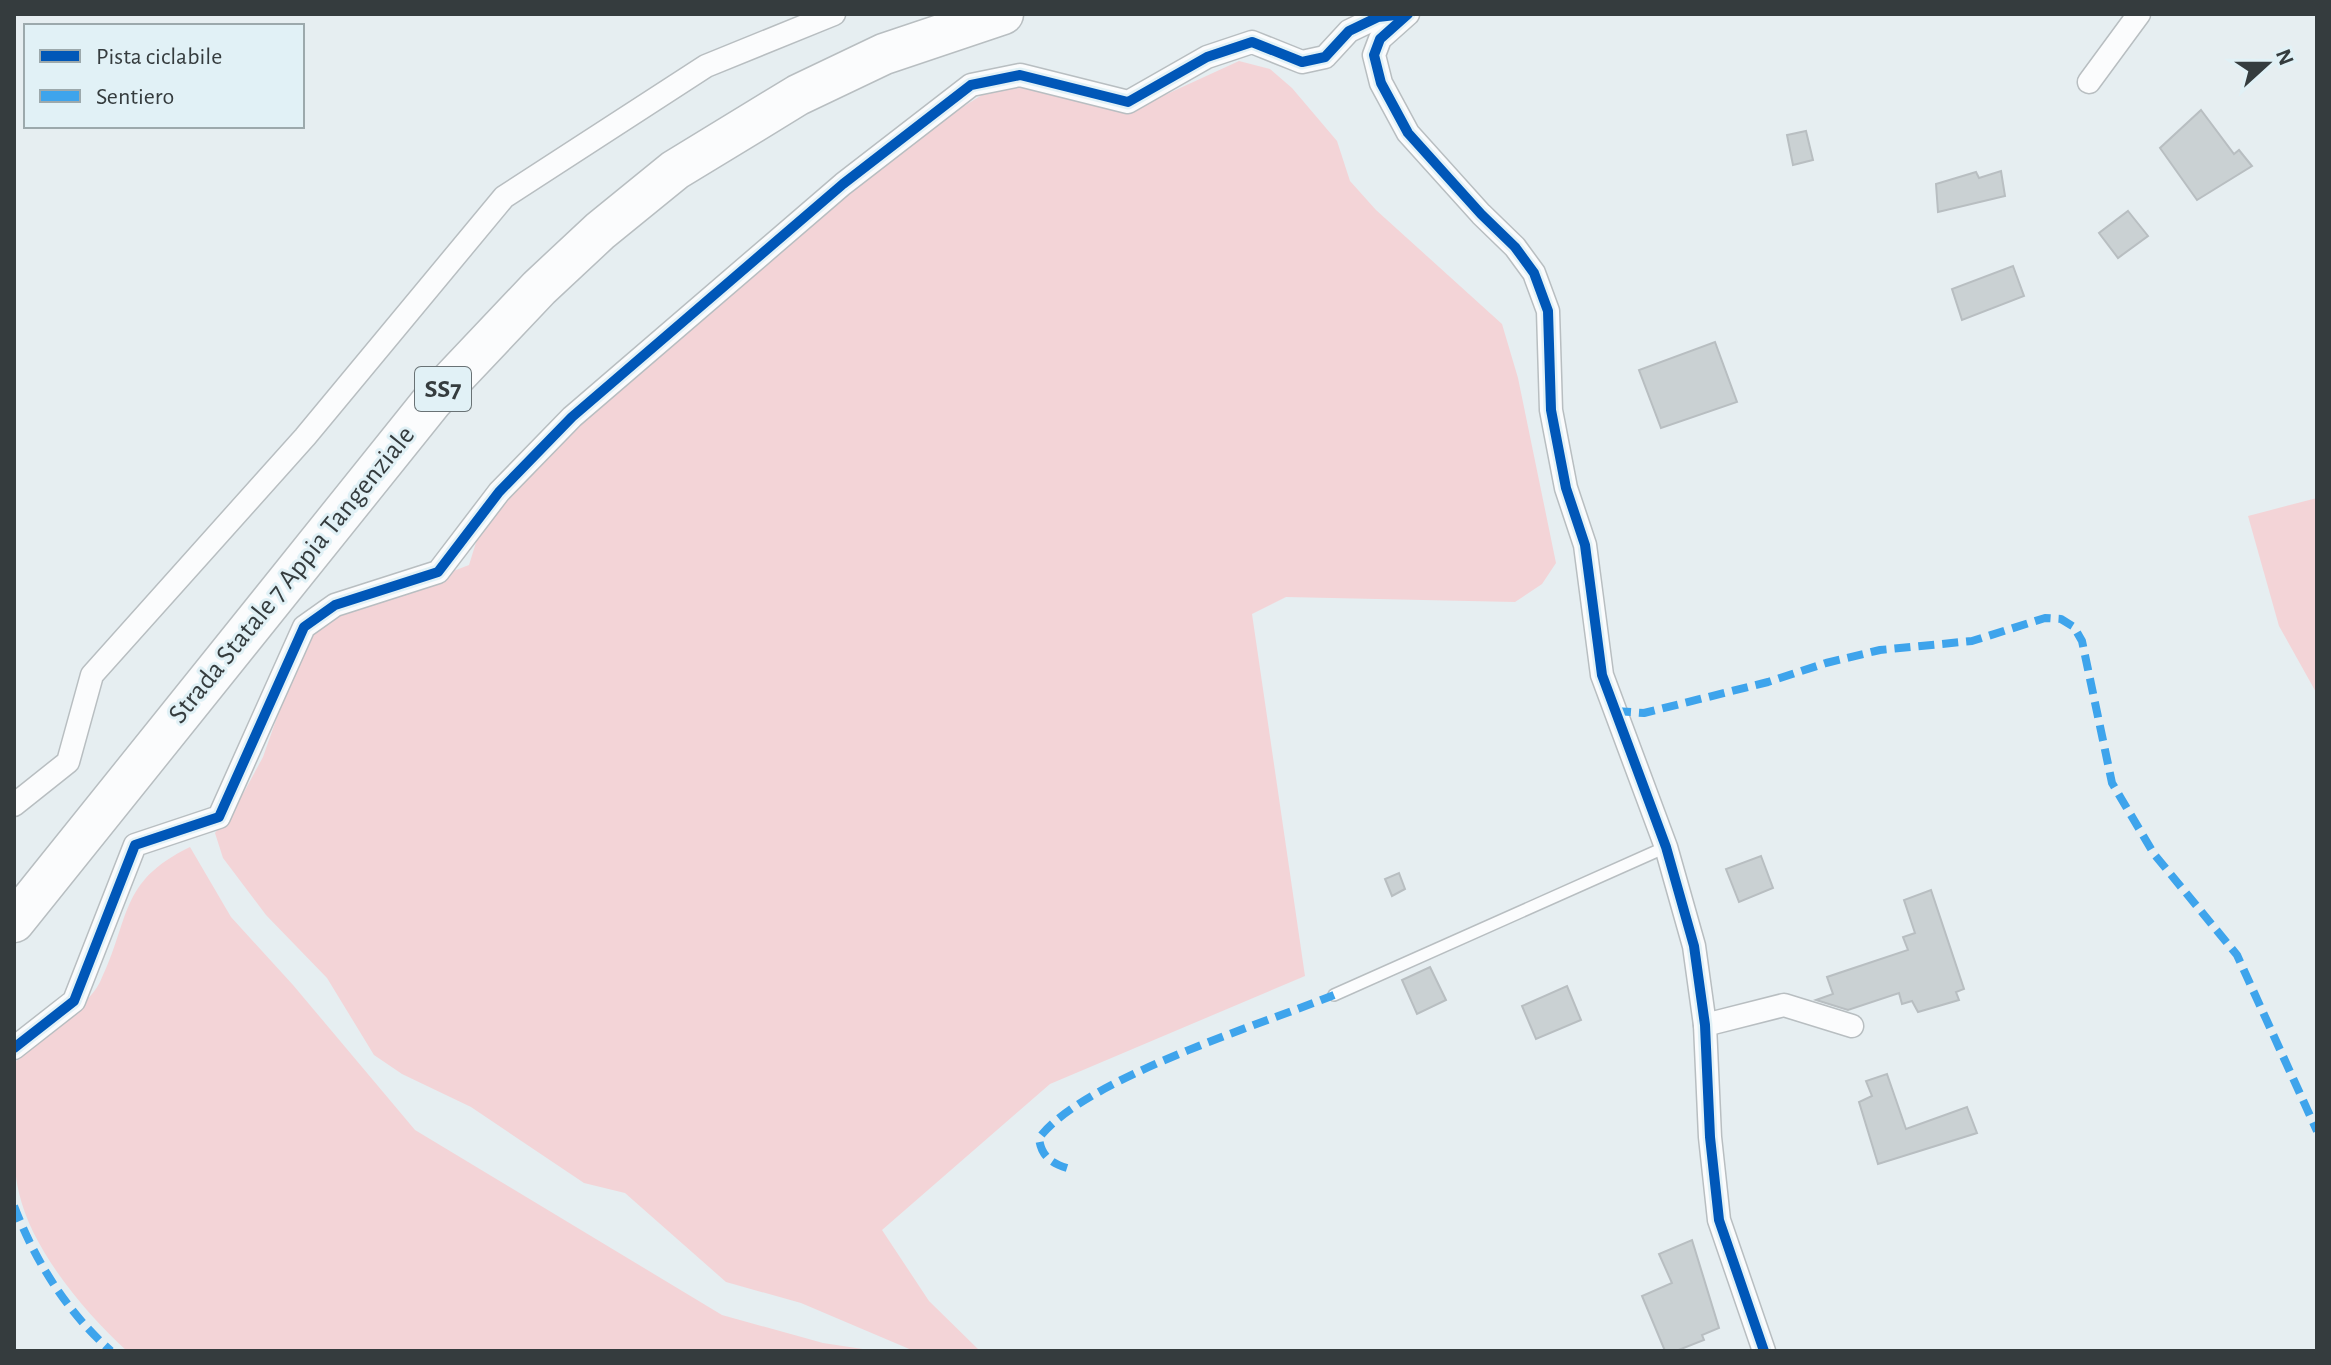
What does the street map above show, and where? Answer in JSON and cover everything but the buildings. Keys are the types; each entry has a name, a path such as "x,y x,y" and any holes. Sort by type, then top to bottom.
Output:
{"highway":[{"name":"Strada Statale 7 Appia Tangenziale","path":"14,922 432,401 539,288 600,231 675,170 798,95 884,54 1003,14"}],"street":[{"path":"14,805 68,762 92,675 305,437 504,197 706,66 834,14"},
{"path":"1406,14 1380,39 1374,55 1381,83 1408,133 1515,247 1534,273 1548,311 1551,410 1566,488 1585,545 1602,675 1666,847 1680,872 1705,1025 1710,1137 1719,1220 1764,1351"},
{"path":"14,1048 74,1001 135,845 219,817 304,627 335,605 438,572 499,492 572,417 843,184 971,85 1020,75 1128,102 1207,57 1252,42 1302,62 1325,57 1349,31 1378,17 1406,14"},
{"path":"2089,82 2139,14"},
{"path":"1705,1025 1784,1005 1852,1026"}],"lane":[{"path":"1334,995 1666,847"}],"shaded area":[{"path":"1239,61 1270,69 1292,88 1337,141 1350,181 1376,210 1502,324 1518,378 1556,563 1542,584 1515,602 1286,597 1252,614 1305,976 1050,1084 882,1230 929,1301 980,1351 914,1351 801,1303 726,1282 625,1193 584,1183 471,1107 402,1074 374,1055 327,978 266,915 223,858 215,833 244,792 263,757 302,646 323,621 469,565 478,536 543,451 841,196 931,127 985,93 1011,84 1143,105"},
{"path":"2317,498 2317,694 2279,626 2248,516"},
{"path":"190,847 231,917 293,985 415,1130 722,1315 823,1343 876,1351 127,1351 62,1279 35,1236 26,1215 15,1163 13,1072 17,1060 36,1039 92,994 110,959 138,888 167,860"}],"marked path":[{"path":"1615,711 1644,713 1880,650 1972,641 2045,618 2061,619 2074,627 2082,641 2112,783 2154,854 2237,955 2317,1131"},
{"path":"1067,1168 1048,1158 1039,1138 1062,1116 1094,1095 1176,1055 1334,995"},
{"path":"14,1206 42,1266 54,1284 80,1320 111,1351"}],"cycle path":[{"path":"14,1048 74,1001 135,845 219,817 304,627 335,605 438,572 499,492 572,417 843,184 971,85 1020,75 1128,102 1207,57 1252,42 1302,62 1325,57 1349,31 1378,17 1404,14"},
{"path":"1408,14 1380,39 1374,55 1381,83 1408,133 1515,247 1534,273 1548,311 1551,410 1566,488 1585,545 1602,675 1666,847 1694,946 1705,1025 1710,1137 1719,1220 1764,1351"}]}
